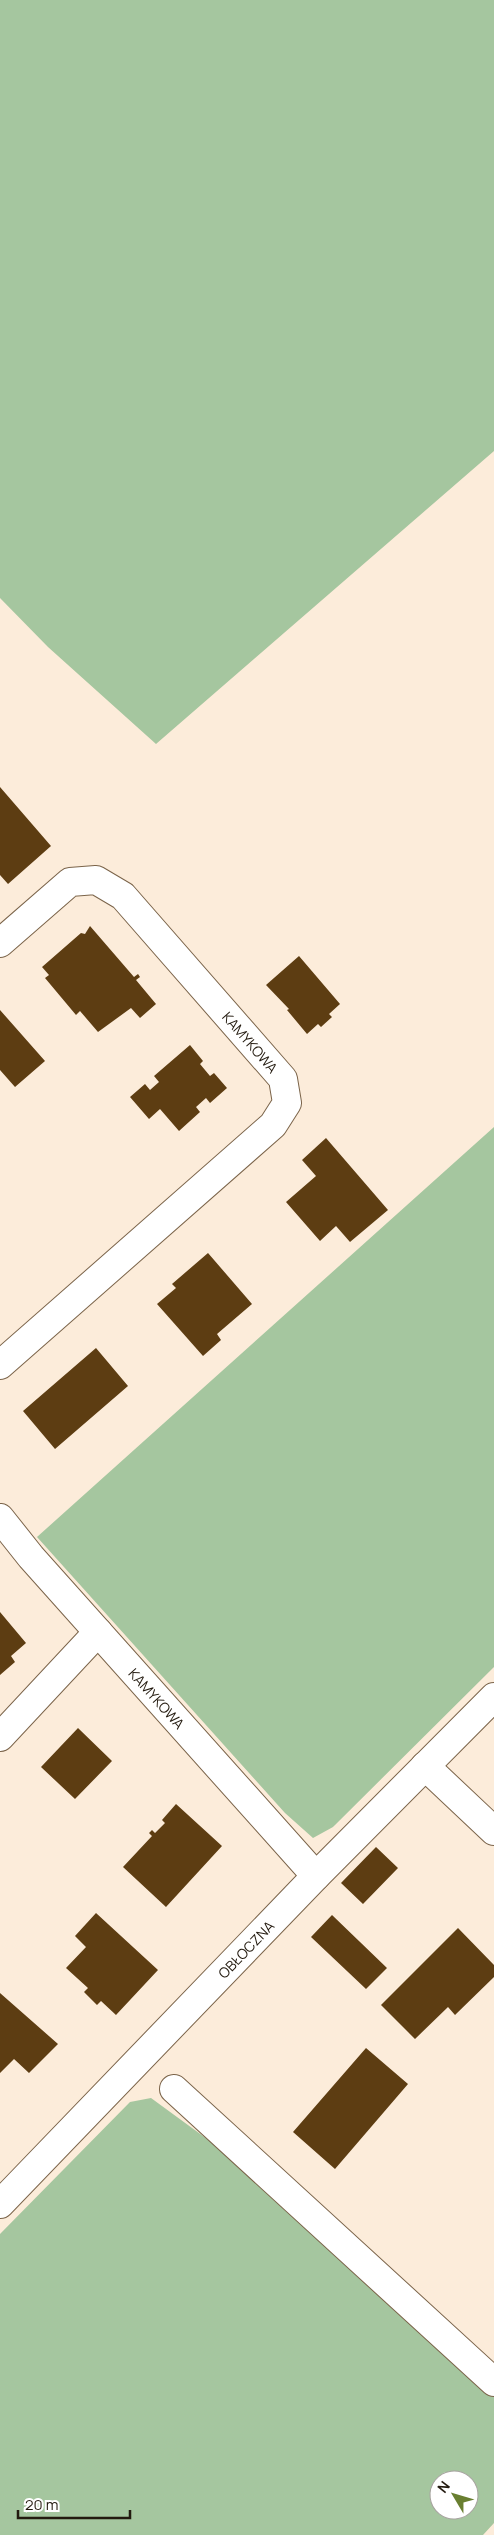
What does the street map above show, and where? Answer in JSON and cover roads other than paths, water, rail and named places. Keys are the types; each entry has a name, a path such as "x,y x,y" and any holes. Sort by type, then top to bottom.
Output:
{"street":[{"name":"KAMYKOWA","path":"0,943 70,882 96,880 123,896 284,1079 287,1103 272,1125 0,1365"},
{"name":"KAMYKOWA","path":"0,1518 31,1557 316,1876"},
{"path":"0,1737 98,1632"},
{"name":"OBŁOCZNA","path":"0,2204 316,1876 494,1697"},
{"path":"425,1766 494,1831"},
{"path":"174,2088 494,2382"}]}
